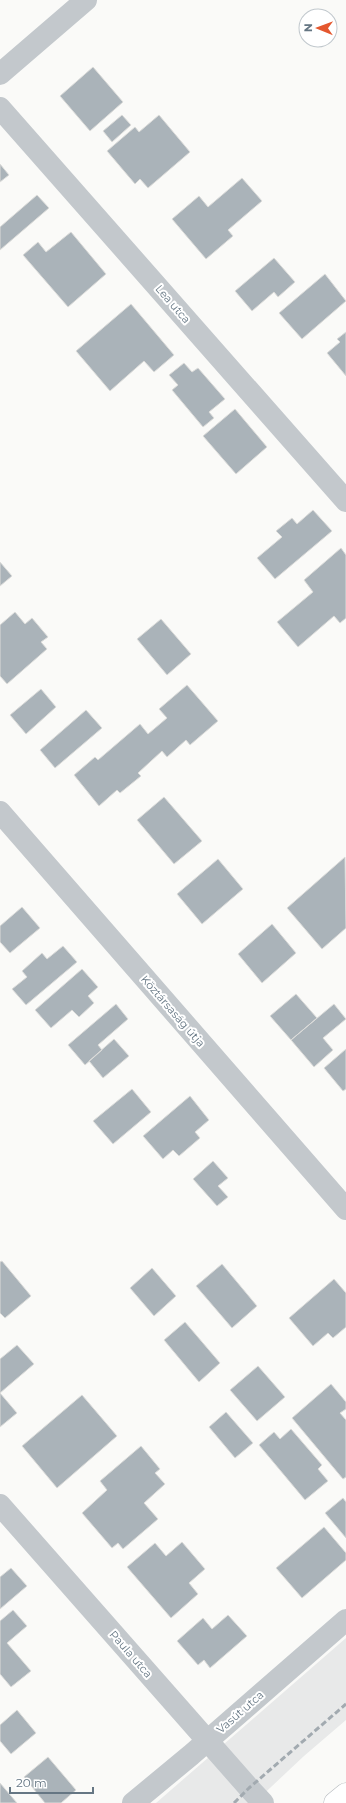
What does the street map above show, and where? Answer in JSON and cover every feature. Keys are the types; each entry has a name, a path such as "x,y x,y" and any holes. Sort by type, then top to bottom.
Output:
{"main road":[{"path":"335,1803 346,1794"}],"street":[{"path":"0,74 86,0"},
{"name":"Lea utca","path":"0,108 346,501"},
{"name":"Köztársaság útja","path":"0,812 346,1209"},
{"name":"Paula utca","path":"0,1505 263,1803"},
{"name":"Vasút utca","path":"133,1803 346,1620"}],"shaded area":[{"path":"346,1638 346,1720 304,1756 254,1803 156,1803"}],"building":[{"path":"93,67 123,102 90,131 60,96"},
{"path":"122,115 131,125 112,142 103,131"},
{"path":"159,115 190,152 148,188 140,179 135,184 107,151 135,127 139,132"},
{"path":"0,164 9,175 0,182"},
{"path":"242,178 262,201 228,230 233,236 206,259 172,219 199,196 208,207"},
{"path":"37,195 49,208 0,250 0,227"},
{"path":"71,232 106,274 68,307 23,255 38,242 46,252"},
{"path":"274,258 295,282 278,297 274,292 252,311 235,291"},
{"path":"325,274 346,301 302,339 279,313"},
{"path":"131,304 174,355 154,372 144,361 110,391 76,351"},
{"path":"346,332 346,376 327,353 340,342 337,339"},
{"path":"184,363 192,372 198,368 225,399 209,412 214,418 203,427 172,390 178,385 169,375"},
{"path":"235,409 267,447 236,474 203,436"},
{"path":"313,510 332,531 275,579 257,558 282,537 276,531 292,518 297,524"},
{"path":"341,548 346,555 346,618 340,623 334,616 298,647 277,622 313,592 304,580"},
{"path":"0,562 12,576 0,586"},
{"path":"15,612 25,624 32,618 48,637 41,642 47,649 7,684 0,676 0,625"},
{"path":"161,619 191,654 167,675 137,639"},
{"path":"187,685 218,721 190,745 186,740 167,757 162,751 138,773 141,776 120,793 117,790 99,806 74,775 95,757 98,760 140,724 148,734 167,718 159,709"},
{"path":"41,689 56,707 26,734 10,715"},
{"path":"86,710 102,728 55,768 40,750"},
{"path":"164,797 202,841 174,864 137,820"},
{"path":"345,857 346,928 322,949 287,908"},
{"path":"218,859 243,889 202,924 177,894"},
{"path":"22,907 40,928 10,953 0,942 0,926"},
{"path":"272,924 296,953 262,983 238,954"},
{"path":"63,946 77,962 26,1005 12,989 27,977 22,971 42,953 47,959"},
{"path":"82,969 98,987 88,996 94,1003 79,1017 72,1010 51,1028 35,1010"},
{"path":"296,994 317,1018 291,1040 270,1016"},
{"path":"116,1004 128,1019 98,1045 102,1050 85,1065 68,1045"},
{"path":"334,1004 346,1019 323,1038 333,1050 314,1067 291,1040"},
{"path":"114,1039 129,1056 103,1078 89,1061"},
{"path":"346,1049 346,1089 343,1091 324,1068"},
{"path":"132,1089 151,1112 113,1144 93,1121"},
{"path":"190,1096 209,1120 195,1132 200,1138 179,1156 173,1150 163,1159 143,1136"},
{"path":"213,1161 228,1178 218,1186 228,1197 217,1206 193,1179"},
{"path":"2,1261 31,1296 5,1318 0,1313 0,1262"},
{"path":"222,1264 257,1306 232,1328 196,1286"},
{"path":"152,1268 176,1296 154,1316 130,1288"},
{"path":"334,1279 346,1293 346,1327 333,1338 328,1333 313,1346 289,1318"},
{"path":"185,1322 220,1363 199,1382 164,1340"},
{"path":"17,1345 34,1364 0,1393 0,1359"},
{"path":"258,1366 285,1397 257,1421 230,1390"},
{"path":"331,1384 346,1402 346,1409 340,1413 346,1420 346,1477 343,1479 292,1418"},
{"path":"0,1393 17,1413 0,1427"},
{"path":"82,1395 117,1436 57,1488 22,1446"},
{"path":"226,1412 253,1443 235,1458 209,1427"},
{"path":"291,1429 322,1465 318,1469 328,1481 305,1500 259,1445 274,1432 280,1439"},
{"path":"141,1446 160,1469 155,1473 165,1484 144,1503 158,1519 123,1549 118,1543 112,1548 82,1513 107,1490 100,1481"},
{"path":"343,1498 346,1502 346,1538 325,1513"},
{"path":"324,1527 346,1553 346,1560 302,1598 276,1568"},
{"path":"182,1542 205,1569 189,1583 198,1594 171,1618 127,1567 155,1543 166,1556"},
{"path":"11,1568 27,1586 0,1609 0,1577"},
{"path":"13,1610 27,1626 7,1643 31,1671 11,1687 0,1674 0,1621"},
{"path":"228,1615 247,1636 210,1668 204,1660 198,1665 177,1641 203,1618 212,1629"},
{"path":"17,1710 36,1733 11,1754 0,1741 0,1725"},
{"path":"48,1757 76,1790 61,1803 45,1803 24,1777"},
{"path":"0,1783 17,1803 0,1803"}],"railway":[{"path":"234,1803 249,1788 346,1704"}]}
